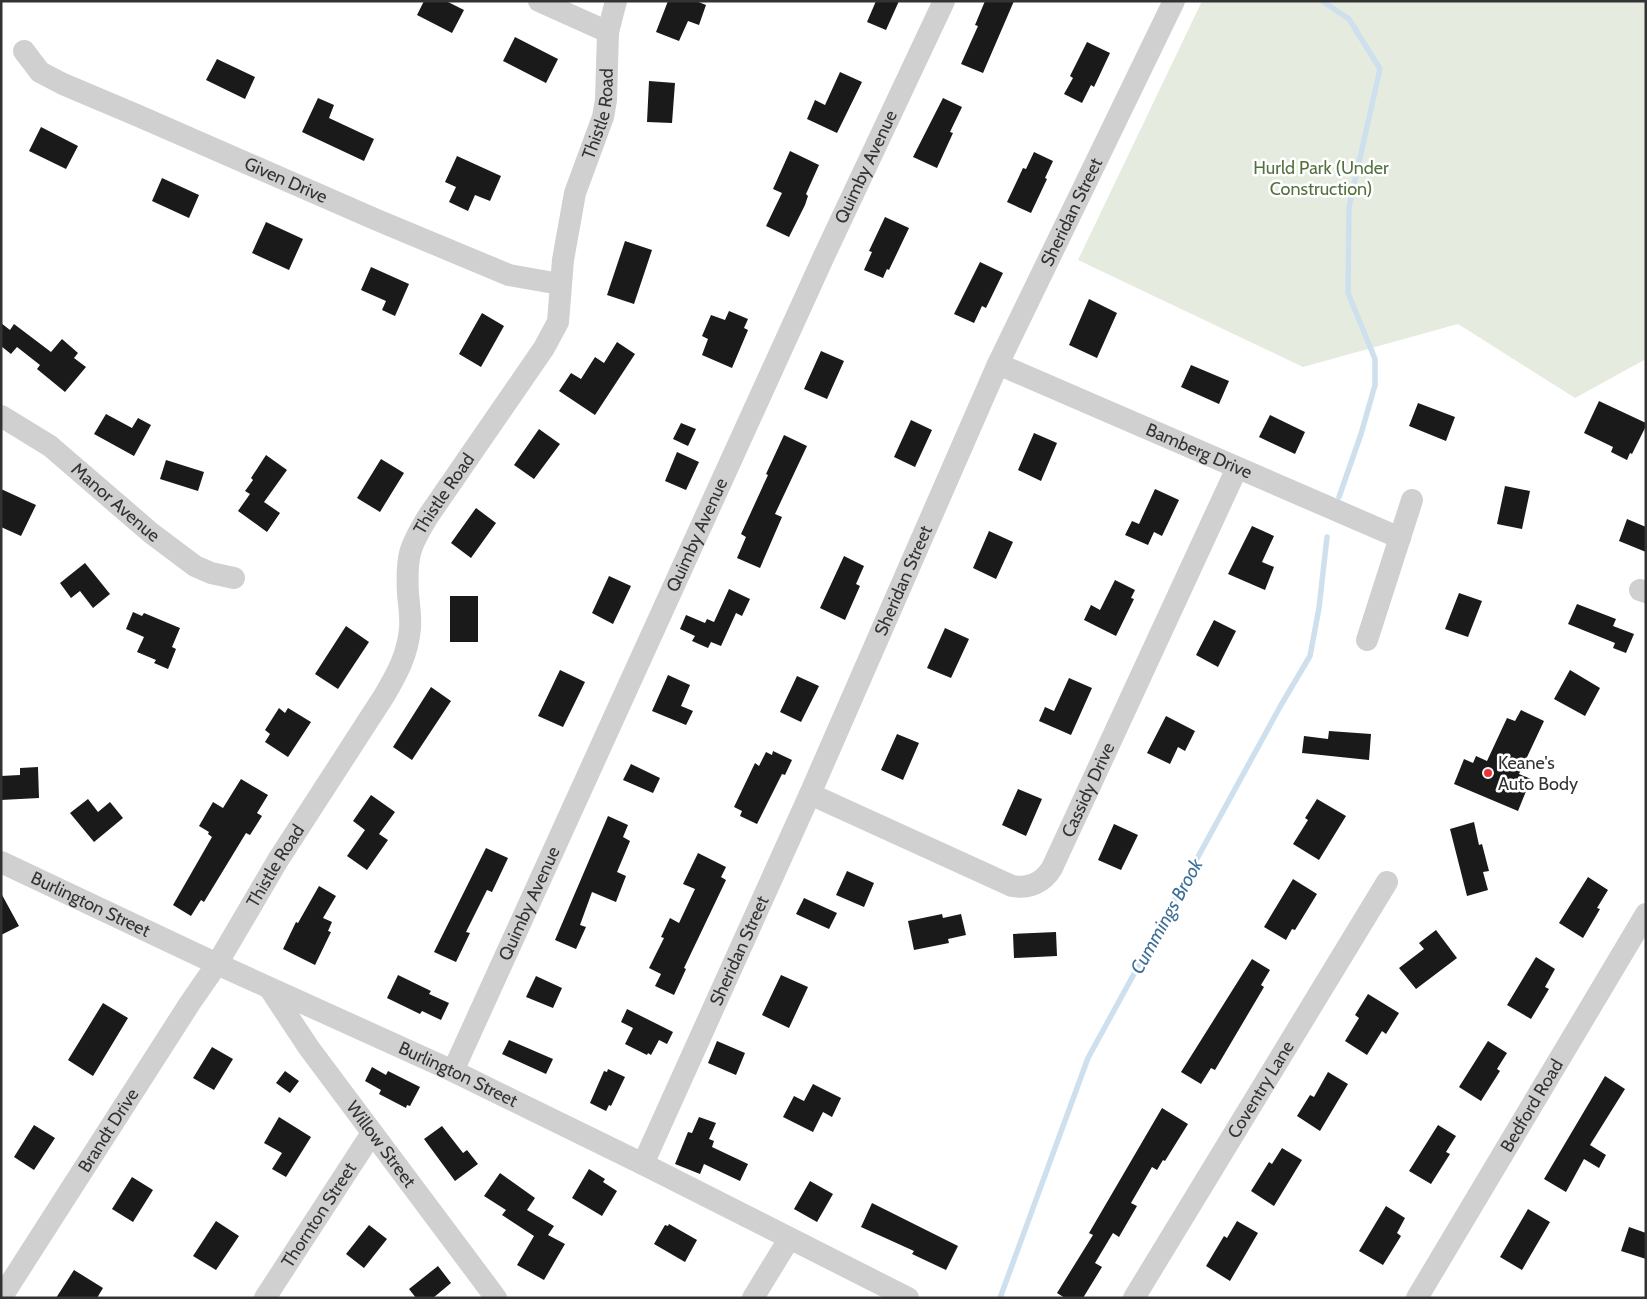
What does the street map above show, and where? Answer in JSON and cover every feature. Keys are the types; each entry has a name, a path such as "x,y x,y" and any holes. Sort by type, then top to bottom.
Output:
{"street":[{"path":"538,1 608,32"},
{"name":"Thistle Road","path":"217,964 275,864 384,696 399,669 406,650 410,626 407,567 411,548 429,515 552,335 558,322 560,284 575,193 603,117 606,100 608,32 616,1"},
{"name":"Quimby Avenue","path":"453,1071 824,256 944,1"},
{"name":"Sheridan Street","path":"642,1164 810,794 998,364 1174,1"},
{"name":"Given Drive","path":"24,52 40,72 63,84 377,220 509,275 560,284"},
{"name":"Bamberg Drive","path":"998,364 1400,538"},
{"name":"Manor Avenue","path":"1,416 50,446 151,533 195,566 211,573 234,578"},
{"name":"Cassidy Drive","path":"810,794 1012,886 1030,886 1040,881 1052,868 1237,468"},
{"path":"1367,640 1412,500"},
{"name":"Burlington Street","path":"1,862 270,989 453,1071 908,1298"},
{"name":"Coventry Lane","path":"1134,1298 1387,882"},
{"name":"Bedford Road","path":"1417,1298 1646,914"},
{"name":"Brandt Drive","path":"2,1298 190,1003 217,964"},
{"name":"Willow Street","path":"270,989 309,1048 496,1298"},
{"name":"Thornton Street","path":"265,1298 372,1133"},
{"path":"753,1298 789,1238"}],"green space":[{"name":"Hurld Park (Under Construction)","path":"1202,1 1646,1 1646,359 1575,398 1458,324 1303,367 1078,260"}],"building":[{"path":"424,1 446,1 464,10 452,33 417,15"},
{"path":"668,1 696,1 706,5 699,25 688,21 679,41 656,32"},
{"path":"876,1 899,1 886,30 867,22"},
{"path":"985,1 1014,1 983,73 961,64 978,26 975,25"},
{"path":"515,37 558,59 546,83 503,61"},
{"path":"1087,42 1110,53 1094,87 1091,85 1082,103 1064,94 1073,78 1070,76"},
{"path":"217,59 255,77 245,99 206,80"},
{"path":"840,72 862,82 837,133 807,119 815,100 825,105"},
{"path":"649,81 675,83 672,123 647,122"},
{"path":"318,98 334,105 329,118 374,139 364,161 302,132"},
{"path":"943,98 962,107 950,132 953,133 937,168 913,157"},
{"path":"41,127 78,146 66,169 29,151"},
{"path":"790,151 819,165 806,194 808,196 805,205 789,237 766,226 782,193 773,189"},
{"path":"1034,152 1053,161 1031,213 1007,202 1023,168 1026,169"},
{"path":"457,156 501,176 490,201 475,195 468,211 449,202 456,187 445,182"},
{"path":"162,178 199,195 189,218 152,201"},
{"path":"885,217 909,228 889,270 887,269 883,278 864,270 872,252 869,251"},
{"path":"266,222 303,239 289,270 252,253"},
{"path":"625,241 652,250 634,304 607,295"},
{"path":"980,262 1003,273 986,308 982,306 974,323 954,314"},
{"path":"371,267 409,284 395,316 382,310 386,301 361,290"},
{"path":"1089,299 1117,313 1097,358 1069,345"},
{"path":"729,311 748,319 744,328 748,330 732,368 702,355 708,339 702,336 711,315 725,320"},
{"path":"482,313 504,326 481,367 459,354"},
{"path":"1,323 10,330 14,324 51,352 62,339 78,353 74,358 86,367 65,392 37,369 40,365 17,347 11,354 1,346"},
{"path":"617,342 635,354 595,415 559,391 571,373 581,379 595,357 604,363"},
{"path":"821,351 844,361 827,399 804,389"},
{"path":"1191,365 1229,381 1219,404 1181,387"},
{"path":"1599,401 1646,423 1632,454 1630,453 1627,460 1611,452 1613,447 1584,433"},
{"path":"1418,403 1455,417 1446,441 1409,426"},
{"path":"106,414 132,428 138,418 151,425 134,456 94,434"},
{"path":"1270,415 1305,432 1295,454 1259,437"},
{"path":"911,420 932,430 915,467 894,457"},
{"path":"681,423 696,429 688,446 673,439"},
{"path":"539,429 560,444 534,479 514,465"},
{"path":"1034,433 1057,443 1041,481 1018,470"},
{"path":"784,435 807,446 775,514 782,517 760,568 737,558 746,537 741,534"},
{"path":"677,452 699,462 686,490 665,481"},
{"path":"266,455 287,470 264,502 280,513 267,532 238,511 250,494 245,491 253,480 251,478"},
{"path":"381,459 404,473 380,512 357,498"},
{"path":"166,460 204,472 198,491 160,479"},
{"path":"1505,486 1530,491 1522,529 1497,524"},
{"path":"1,489 36,505 21,536 1,527"},
{"path":"1155,489 1179,500 1162,536 1154,532 1148,545 1125,535 1132,521 1139,524"},
{"path":"476,508 496,523 471,558 451,543"},
{"path":"1627,519 1646,527 1646,552 1619,541"},
{"path":"1252,526 1274,536 1262,562 1274,567 1265,590 1228,574"},
{"path":"989,531 1013,542 996,579 973,568"},
{"path":"844,556 864,566 856,584 860,586 845,620 820,608"},
{"path":"85,563 110,594 93,608 80,591 71,598 60,583"},
{"path":"609,576 631,586 613,624 592,613"},
{"path":"1115,580 1135,590 1131,598 1134,599 1116,636 1084,620 1091,605 1100,610"},
{"path":"729,589 750,599 742,616 736,613 721,646 711,642 708,648 692,641 695,636 680,629 686,615 705,623 707,619 714,622"},
{"path":"1459,593 1482,601 1468,637 1445,629"},
{"path":"450,596 478,596 478,642 450,642"},
{"path":"1577,604 1616,619 1613,626 1634,634 1626,653 1613,648 1615,643 1568,624"},
{"path":"133,612 142,616 144,613 180,628 172,647 176,649 168,669 154,663 156,660 137,652 144,637 126,629"},
{"path":"1214,620 1236,631 1218,667 1196,655"},
{"path":"346,626 369,642 338,689 315,674"},
{"path":"945,628 969,639 951,678 927,668"},
{"path":"560,670 585,682 563,727 538,716"},
{"path":"1570,670 1600,688 1585,716 1554,699"},
{"path":"668,675 690,685 681,706 693,711 686,725 652,711"},
{"path":"797,676 819,686 801,722 780,712"},
{"path":"1069,678 1092,688 1071,735 1039,721 1045,707 1054,711"},
{"path":"431,687 451,701 412,760 393,747"},
{"path":"279,708 285,713 288,708 311,722 288,757 265,742 270,734 265,730"},
{"path":"1521,710 1544,721 1519,774 1531,779 1518,811 1454,784 1464,759 1473,763 1476,756 1487,761 1507,718 1515,721"},
{"path":"1166,716 1195,731 1185,751 1178,747 1170,764 1147,753"},
{"path":"1329,731 1371,734 1369,760 1302,753 1304,736 1328,739"},
{"path":"897,734 919,743 903,780 881,770"},
{"path":"773,751 792,760 785,775 782,774 757,824 740,816 742,811 734,807 755,763 759,766 766,752 772,755"},
{"path":"631,764 660,778 653,793 623,780"},
{"path":"38,767 39,798 1,800 1,776 20,775 20,768"},
{"path":"241,779 268,795 257,813 262,816 250,835 246,833 204,902 201,900 191,916 173,905 212,837 208,834 209,832 199,826 213,802 223,808"},
{"path":"1018,789 1042,799 1026,836 1002,825"},
{"path":"371,795 395,812 379,834 388,840 367,870 347,856 365,830 353,821"},
{"path":"88,799 98,812 110,802 123,818 94,842 70,813"},
{"path":"1317,799 1346,816 1319,860 1293,844 1308,820 1305,818"},
{"path":"608,816 628,825 623,837 630,841 617,872 626,876 616,902 592,892 580,925 586,927 576,949 555,940"},
{"path":"1474,822 1479,845 1482,844 1489,871 1483,872 1488,890 1467,896 1450,829"},
{"path":"1114,824 1138,835 1121,870 1098,860"},
{"path":"486,848 508,858 492,892 487,890 466,932 470,933 456,962 434,952"},
{"path":"698,853 726,867 721,877 726,880 684,968 686,969 674,995 655,986 661,974 649,968 664,938 661,937 670,918 679,923 695,889 683,884"},
{"path":"847,871 874,883 864,907 836,895"},
{"path":"1588,877 1608,890 1597,908 1600,909 1583,938 1559,923"},
{"path":"1293,879 1317,894 1295,930 1292,929 1286,940 1264,927"},
{"path":"319,886 336,896 323,918 332,922 328,931 331,932 315,965 283,949 296,922 298,923"},
{"path":"1,893 19,926 1,935"},
{"path":"804,898 837,913 829,929 796,914"},
{"path":"942,914 943,918 961,914 966,935 948,939 949,943 914,950 908,921"},
{"path":"1436,930 1457,958 1416,989 1399,968 1424,949 1419,943"},
{"path":"1056,932 1057,956 1014,958 1013,934"},
{"path":"1536,957 1555,969 1545,987 1549,989 1531,1019 1507,1005"},
{"path":"1252,959 1270,970 1261,985 1264,987 1215,1070 1211,1068 1201,1084 1181,1072"},
{"path":"398,975 431,991 429,994 449,1003 441,1020 422,1011 420,1014 387,998"},
{"path":"781,975 808,987 789,1028 762,1015"},
{"path":"536,976 562,988 553,1008 526,997"},
{"path":"1368,994 1399,1013 1386,1034 1382,1031 1367,1055 1345,1041 1359,1018 1355,1015"},
{"path":"103,1003 128,1018 93,1076 68,1060"},
{"path":"627,1009 673,1032 667,1044 659,1040 651,1055 648,1053 647,1055 625,1044 633,1028 621,1022"},
{"path":"509,1040 553,1059 546,1074 502,1054"},
{"path":"717,1041 745,1053 736,1075 708,1063"},
{"path":"1488,1041 1507,1053 1497,1069 1500,1071 1481,1101 1459,1087"},
{"path":"212,1047 233,1059 214,1090 193,1078"},
{"path":"372,1067 386,1075 388,1071 420,1087 410,1106 407,1105 406,1108 379,1094 381,1090 365,1081"},
{"path":"608,1069 625,1077 611,1106 609,1105 606,1111 590,1103 604,1071 607,1072"},
{"path":"285,1071 299,1081 290,1093 276,1083"},
{"path":"1328,1072 1348,1084 1320,1131 1297,1116 1310,1095 1314,1097"},
{"path":"1605,1076 1625,1089 1590,1145 1606,1155 1599,1168 1584,1159 1566,1192 1544,1179"},
{"path":"813,1084 841,1098 832,1117 823,1112 813,1132 783,1117 794,1096 804,1101"},
{"path":"1162,1108 1188,1124 1165,1161 1163,1160 1157,1170 1152,1167 1131,1203 1137,1206 1119,1237 1113,1233 1095,1263 1102,1267 1083,1298 1065,1298 1057,1293 1093,1235 1089,1233"},
{"path":"279,1117 311,1137 286,1177 272,1169 282,1153 264,1143"},
{"path":"699,1117 716,1123 709,1139 714,1141 712,1147 748,1164 740,1181 704,1164 700,1174 675,1164 688,1132 692,1133"},
{"path":"34,1125 55,1138 34,1170 14,1157"},
{"path":"1438,1125 1456,1136 1446,1152 1450,1154 1431,1184 1409,1171"},
{"path":"442,1126 463,1153 467,1150 478,1164 455,1181 424,1139"},
{"path":"1282,1148 1302,1160 1274,1206 1251,1191 1269,1162 1272,1164"},
{"path":"589,1169 605,1179 603,1182 617,1191 602,1216 572,1198"},
{"path":"500,1173 535,1198 527,1210 554,1226 548,1235 565,1244 544,1280 517,1265 534,1236 502,1215 506,1210 484,1196"},
{"path":"132,1177 153,1190 133,1222 112,1209"},
{"path":"810,1181 833,1194 817,1222 794,1209"},
{"path":"872,1203 958,1246 946,1270 912,1254 914,1251 861,1227"},
{"path":"1386,1206 1405,1218 1397,1233 1401,1236 1383,1265 1359,1251"},
{"path":"1528,1209 1550,1222 1522,1270 1500,1257"},
{"path":"216,1221 239,1236 216,1270 193,1256"},
{"path":"1237,1221 1258,1233 1230,1281 1206,1266 1224,1236 1227,1238"},
{"path":"669,1224 697,1240 685,1262 654,1244 665,1225 668,1226"},
{"path":"369,1225 387,1239 364,1268 346,1254"},
{"path":"1629,1227 1646,1233 1646,1259 1621,1251"},
{"path":"438,1266 451,1283 433,1298 416,1298 409,1289"},
{"path":"74,1270 103,1288 97,1298 56,1298"}],"waterway":[{"name":"Cummings Brook","path":"1322,1 1349,19 1380,69 1349,207 1348,293 1375,359 1375,385 1361,434 1339,497"},
{"name":"Cummings Brook","path":"1000,1298 1088,1058 1281,705 1310,656 1319,608 1327,537"}],"place":[{"name":"Keane's Auto Body","path":"1488,773"}]}
